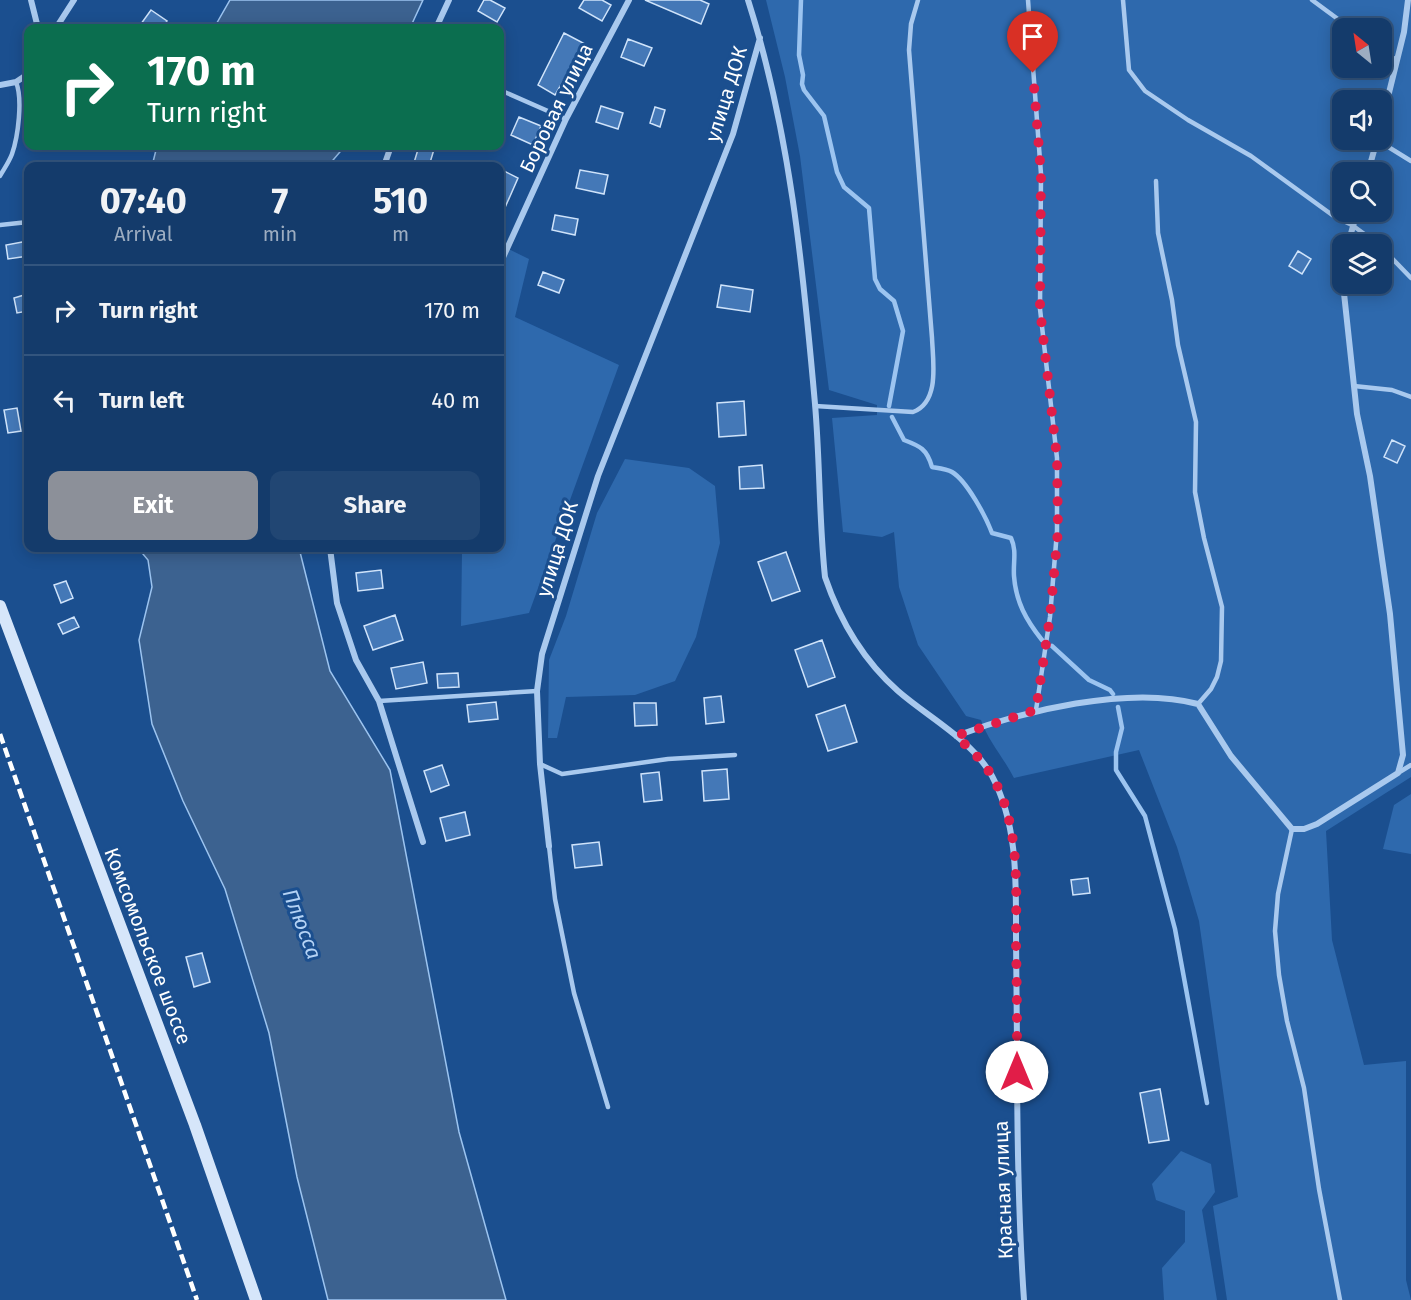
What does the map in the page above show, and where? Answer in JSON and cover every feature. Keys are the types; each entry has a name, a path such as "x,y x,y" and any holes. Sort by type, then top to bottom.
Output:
{"main road":[{"name":"Комсомольское шоссе","path":"0,606 195,1125 256,1300"}],"street":[{"path":"31,0 37,24"},
{"path":"59,24 74,0"},
{"path":"438,24 449,0"},
{"name":"Боровая улица","path":"504,255 566,118 629,0"},
{"path":"748,0 760,37"},
{"path":"1390,90 1404,32 1408,0"},
{"name":"улица ДОК","path":"760,37 772,81 788,159 815,406 825,577 833,599 856,643 876,668 898,690 956,736"},
{"name":"улица ДОК","path":"549,846 540,764 537,691 542,654 598,476 733,134 760,37"},
{"path":"0,85 16,82 24,77"},
{"path":"1350,234 1353,222"},
{"path":"956,736 1036,710 1146,697 1180,699 1198,704 1232,756 1292,829 1304,829 1317,824 1398,773 1402,755 1390,614 1354,386 1344,294"},
{"path":"331,552 337,603 356,660 379,701 423,842"},
{"name":"Красная улица","path":"956,736 976,755 991,774 1012,833 1016,892 1017,1163 1024,1300"}],"lane":[{"path":"815,406 913,412 924,408 929,400 933,367 932,338 909,50 911,24 918,0"},
{"path":"1028,0 1041,174 1040,309 1057,458 1058,531 1049,628 1036,710"},
{"path":"1123,0 1129,70 1145,91 1188,120 1251,156 1335,217 1364,234"},
{"path":"1312,0 1336,18"},
{"path":"1404,32 1411,38"},
{"path":"1392,57 1397,60"},
{"path":"0,176 12,154 19,109 20,91 16,82"},
{"path":"504,92 566,118"},
{"path":"1392,149 1411,160"},
{"path":"1156,181 1158,233 1172,300 1178,345 1196,422 1196,492 1204,538 1222,607 1221,661 1211,689 1198,704"},
{"path":"0,225 24,222"},
{"path":"1392,258 1411,278"},
{"path":"1354,386 1392,390 1411,397"},
{"path":"379,701 537,691"},
{"path":"540,764 562,774 668,759 735,755"},
{"path":"1398,773 1411,765"},
{"path":"1292,829 1278,894 1275,931 1278,964 1287,1021 1304,1088 1319,1189 1340,1300"},
{"path":"549,846 555,899 574,993 608,1107"}],"shaded area":[{"path":"766,0 1411,0 1411,777 1326,831 1332,940 1364,1065 1406,1061 1406,1280 1411,1300 1227,1300 1213,1206 1238,1197 1199,921 1177,847 1139,750 1014,778 981,720 966,716 918,645 899,587 894,532 882,537 843,532 832,418 877,415 877,405 829,390 800,156 785,77"},
{"path":"504,247 529,259 515,317 619,365 529,613 461,626 462,552 504,552"},
{"path":"625,459 689,468 715,486 720,543 696,637 675,681 635,695 566,697 557,738 548,738 549,660 566,616 597,513"},
{"path":"1411,794 1411,854 1383,849 1394,805"},
{"path":"1181,1151 1211,1164 1215,1192 1202,1210 1217,1300 1164,1300 1162,1268 1185,1242 1185,1211 1156,1200 1152,1184"}],"water":[{"path":"230,0 423,0 412,24 216,24"},
{"path":"156,150 342,150 331,162 153,162"},
{"name":"Плюсса","path":"141,552 300,552 330,671 390,770 459,1132 506,1300 328,1300 297,1177 269,1033 225,889 183,801 152,724 139,640 152,587 148,560"}],"building":[{"path":"484,0 490,0 505,8 497,22 478,11"},
{"path":"584,0 602,0 611,5 602,21 579,8"},
{"path":"645,0 700,0 709,4 701,24"},
{"path":"151,10 167,21 165,24 141,24"},
{"path":"564,33 587,45 555,95 538,85"},
{"path":"628,39 652,48 644,66 621,57"},
{"path":"601,106 623,113 618,129 596,122"},
{"path":"655,107 665,110 660,127 650,123"},
{"path":"519,117 541,126 533,145 511,135"},
{"path":"418,150 434,150 430,162 414,162"},
{"path":"580,170 608,175 604,194 576,188"},
{"path":"504,171 518,178 504,210"},
{"path":"555,215 578,219 575,235 552,230"},
{"path":"24,242 24,257 8,259 6,245"},
{"path":"1298,251 1311,259 1302,274 1289,266"},
{"path":"543,272 564,280 559,293 538,285"},
{"path":"721,285 753,290 750,312 717,307"},
{"path":"24,295 24,312 17,313 14,298"},
{"path":"744,401 746,435 719,437 717,403"},
{"path":"17,408 21,431 8,433 4,410"},
{"path":"1392,440 1405,446 1397,463 1384,457"},
{"path":"762,465 764,488 740,489 739,467"},
{"path":"786,552 800,591 772,601 758,562"},
{"path":"381,570 383,588 358,591 356,573"},
{"path":"66,581 73,598 61,603 54,585"},
{"path":"395,615 403,640 373,650 364,626"},
{"path":"74,617 79,627 63,634 58,624"},
{"path":"822,640 835,677 808,687 795,650"},
{"path":"423,662 427,683 396,689 391,668"},
{"path":"458,673 459,687 438,688 437,674"},
{"path":"721,696 724,722 706,724 704,698"},
{"path":"496,702 498,719 469,722 467,705"},
{"path":"634,703 656,703 657,725 635,726"},
{"path":"845,705 857,742 828,751 816,715"},
{"path":"442,765 449,785 431,792 424,771"},
{"path":"727,769 729,799 704,801 702,771"},
{"path":"659,772 662,800 644,802 641,774"},
{"path":"465,812 470,835 446,841 440,818"},
{"path":"599,842 602,865 575,868 572,845"},
{"path":"1088,878 1090,893 1073,895 1071,880"},
{"path":"202,953 210,982 194,987 186,957"},
{"path":"1160,1089 1169,1140 1149,1143 1140,1093"}],"waterway":[{"path":"801,0 799,55 803,75 802,84 824,116 837,172 844,187 869,208 875,279 880,289 894,301 903,331 889,406"},
{"path":"892,417 904,440 922,449 928,456 932,467 952,472 964,483 981,509 992,533 1011,538 1014,547 1014,576 1017,594 1027,618 1042,640"},
{"path":"1052,646 1089,680 1110,690 1113,694"},
{"path":"1118,707 1122,728 1116,752 1116,770 1145,816 1175,929 1207,1103"}],"railway":[{"path":"0,734 197,1300"}],"route":[{"path":"1017,1072 1016,892 1012,833 991,774 976,755 956,736 1036,710 1050,617 1058,531 1057,458 1040,309 1041,174 1033,73"}]}
